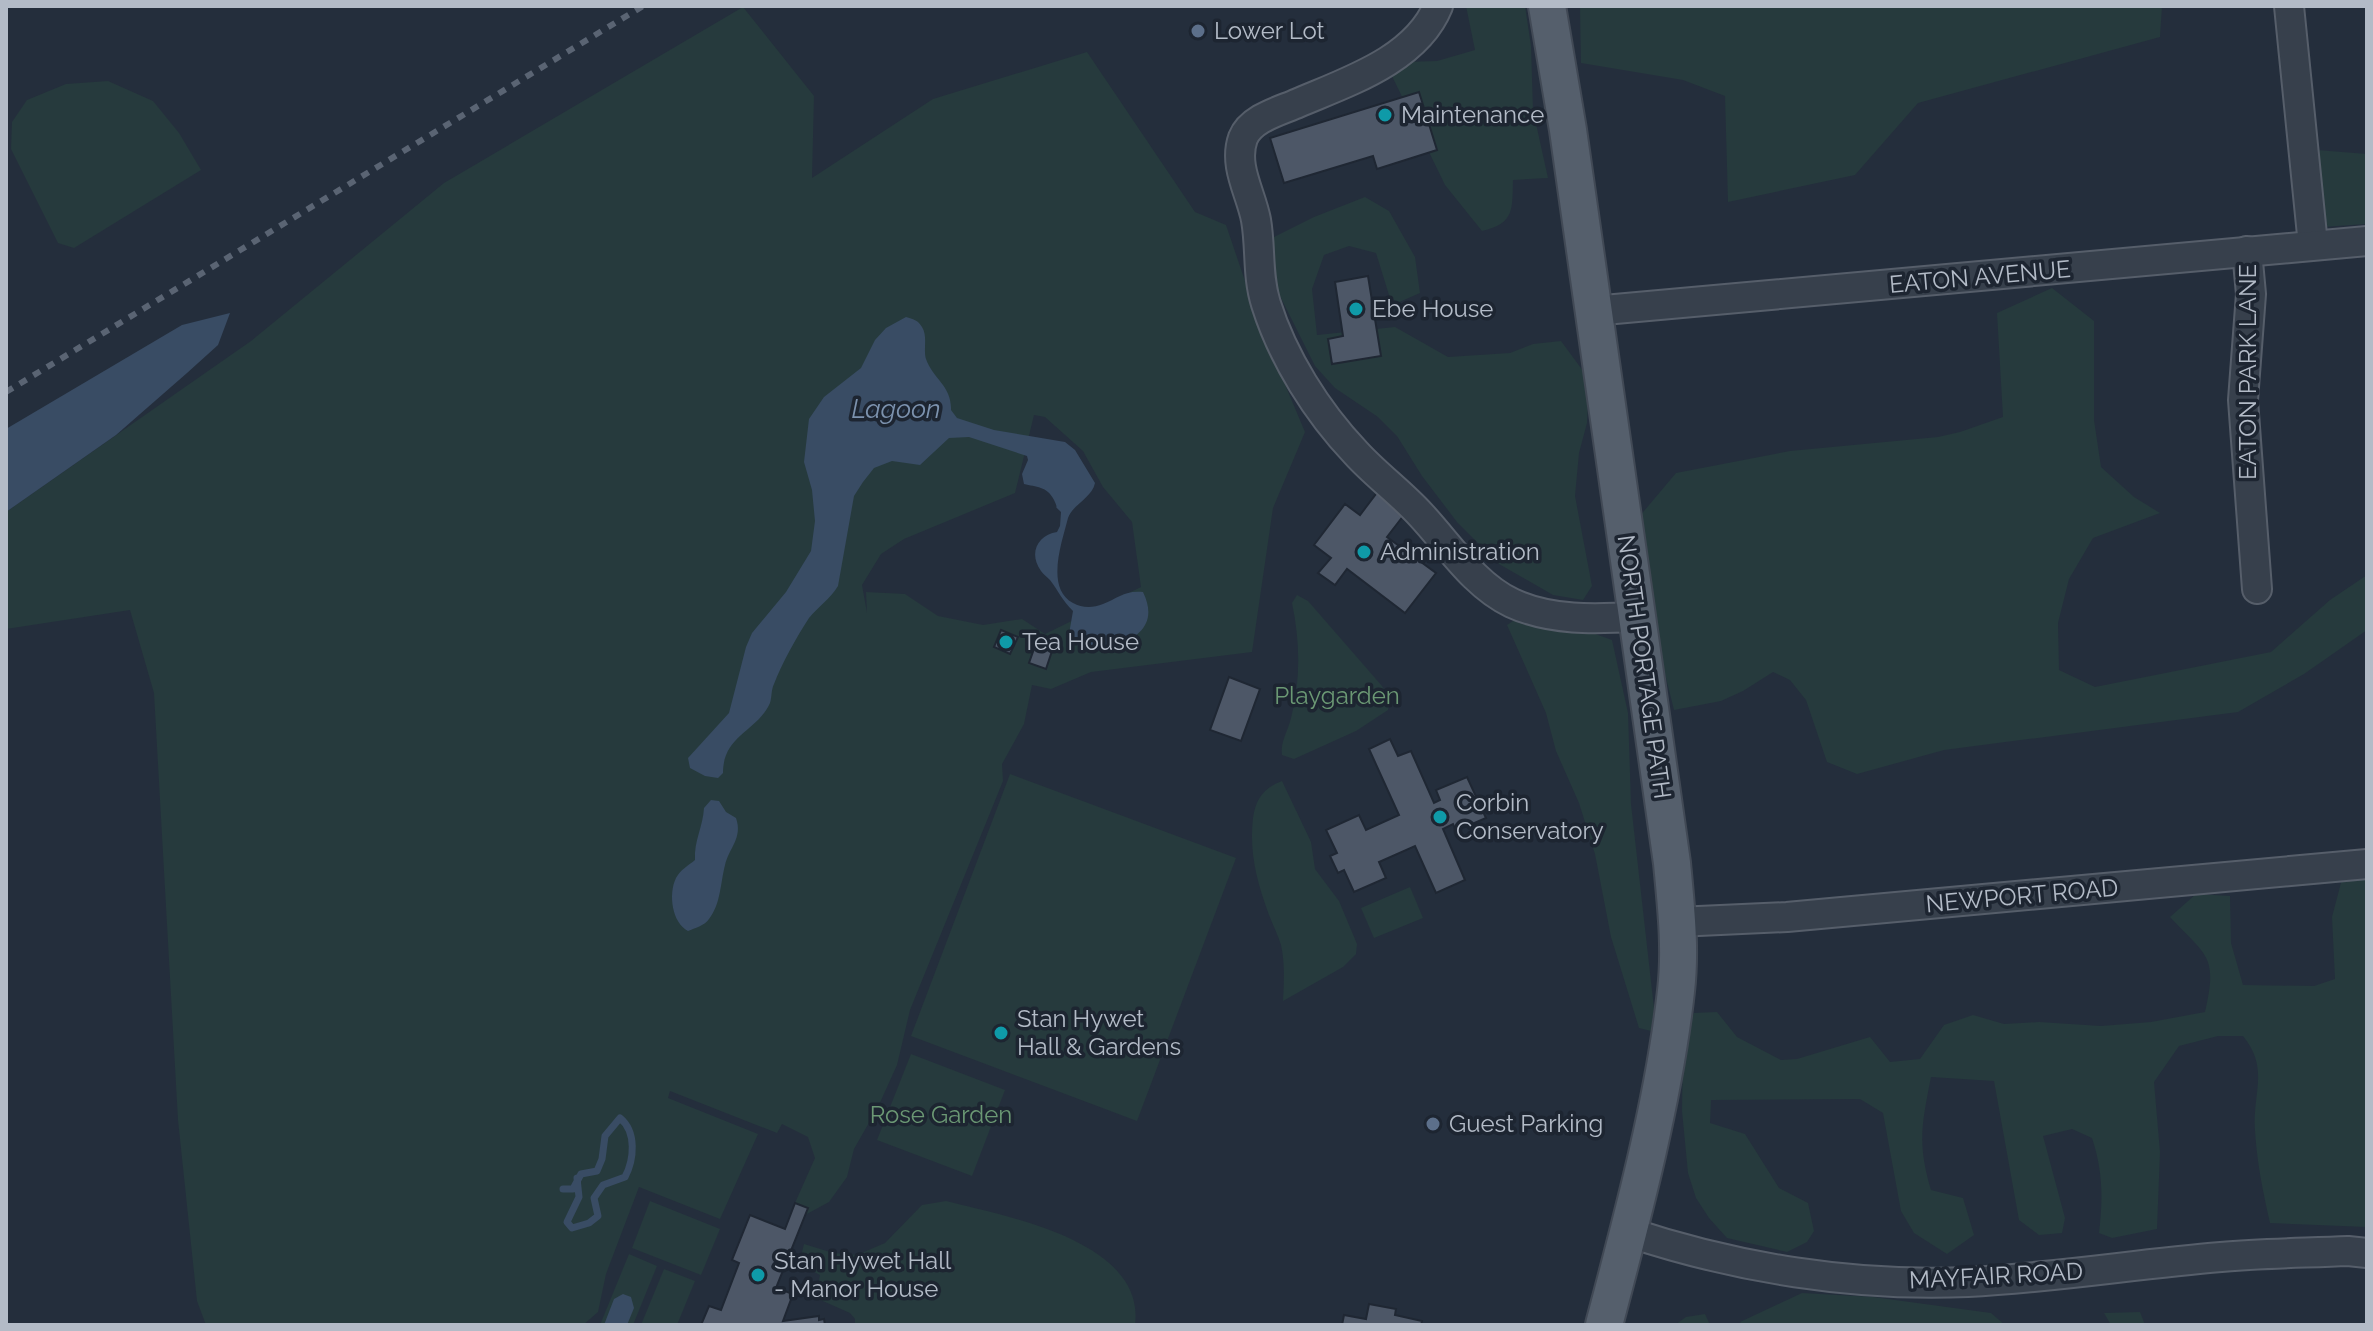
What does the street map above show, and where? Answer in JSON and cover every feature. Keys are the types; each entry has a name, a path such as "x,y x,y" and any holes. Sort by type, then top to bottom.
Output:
{"main road":[{"name":"NORTH PORTAGE PATH","path":"1547,6 1568,130 1672,863 1677,922 1676,990 1668,1042 1628,1232 1604,1325"}],"street":[{"path":"1438,6 1421,34 1391,58 1341,85 1267,116 1253,124 1244,135 1240,162 1255,216 1260,279 1266,305 1308,390 1329,419 1356,453 1421,515 1462,563 1488,587 1508,601 1531,611 1591,620 1637,617"},
{"path":"2289,6 2313,245"},
{"name":"EATON AVENUE","path":"1593,311 2367,241"},
{"name":"EATON PARK LANE","path":"2247,251 2251,294 2243,400 2257,589"},
{"name":"NEWPORT ROAD","path":"1677,922 1787,917 2367,864"},
{"name":"MAYFAIR ROAD","path":"1628,1232 1669,1246 1746,1264 1886,1281 1966,1282 2223,1257 2348,1251 2367,1253"}],"green space":[{"path":"1466,6 1525,6 1531,46 1533,110 1548,178 1513,180 1510,214 1501,224 1482,231 1445,185 1391,74 1406,62 1437,61 1475,50"},
{"path":"1580,6 2162,6 2160,37 1918,103 1855,175 1728,202 1725,96 1683,80 1581,63"},
{"path":"743,7 814,96 812,178 933,99 1087,52 1195,212 1226,225 1260,325 1305,432 1273,508 1252,652 1091,672 1051,689 1032,685 1024,724 1002,764 1003,781 910,1010 897,1065 854,1149 847,1177 829,1202 805,1215 808,1208 795,1203 815,1158 808,1137 782,1124 777,1133 670,1091 668,1098 758,1134 720,1219 639,1187 606,1274 598,1312 583,1325 206,1325 197,1301 178,1120 154,693 130,610 6,629 6,512 251,341 444,183","holes":["1034,415 1045,417 1083,451 1103,487 1132,522 1141,587 1045,634 1022,619 983,625 938,616 905,594 866,592 867,613 862,585 881,554 904,539 1015,493"]},
{"path":"108,81 153,101 179,133 201,170 74,248 58,243 11,149 12,122 27,100 66,84"},
{"path":"2317,150 2367,154 2367,224 2322,227"},
{"path":"1365,197 1389,211 1415,257 1420,293 1397,303 1389,295 1376,253 1349,246 1324,255 1312,289 1317,335 1395,327 1448,357 1510,353 1533,344 1561,341 1589,379 1587,423 1579,453 1575,496 1592,586 1583,600 1553,595 1499,564 1457,522 1397,436 1378,417 1335,388 1315,366 1266,268 1270,239"},
{"path":"2052,288 2094,321 2094,420 2101,467 2134,497 2160,513 2093,538 2069,579 2058,623 2059,670 2095,687 2271,652 2330,600 2367,575 2367,630 2304,674 2238,712 1944,750 1857,774 1827,762 1806,700 1790,680 1773,672 1721,701 1674,710 1660,654 1639,517 1676,473 1790,451 1938,437 2003,417 1997,313"},
{"name":"Playgarden","path":"1297,595 1308,601 1390,699 1388,710 1356,731 1294,759 1282,755 1282,750 1298,675 1297,632 1292,603"},
{"path":"1519,617 1576,627 1612,640 1628,713 1631,804 1654,1008 1651,1031 1639,1028 1611,937 1595,854 1579,803 1556,751 1546,713 1507,625"},
{"path":"1010,774 1236,858 1137,1121 911,1036"},
{"path":"1282,781 1311,842 1315,869 1339,901 1357,944 1356,954 1343,967 1283,1001 1280,941 1258,879 1252,831 1259,799 1270,787"},
{"path":"2367,877 2367,1227 2270,1223 2256,1143 2258,1071 2256,1059 2243,1036 2218,1036 2179,1046 2154,1082 2160,1152 2157,1229 2112,1238 2099,1233 2101,1185 2096,1150 2092,1138 2072,1129 2043,1136 2065,1218 2062,1233 2039,1235 2019,1220 1994,1081 1931,1077 1922,1146 1931,1190 1963,1198 1974,1235 1947,1254 1914,1233 1901,1211 1883,1113 1860,1099 1711,1100 1710,1123 1745,1134 1779,1188 1808,1203 1814,1231 1807,1242 1787,1252 1727,1238 1696,1198 1688,1173 1682,1111 1683,1042 1694,1013 1717,1012 1737,1037 1781,1060 1797,1059 1870,1037 1890,1062 1920,1059 1944,1025 1973,1015 2004,1024 2039,1022 2101,1026 2151,1022 2205,1012 2210,979 2206,958 2170,917 2196,894 2230,896 2231,943 2243,985 2314,986 2335,979 2332,917 2342,879"},
{"path":"1410,887 1423,918 1374,938 1361,908"},
{"name":"Rose Garden","path":"911,1054 1005,1090 972,1176 877,1140"},
{"path":"650,1201 720,1229 701,1275 632,1248"},
{"path":"946,1201 1035,1225 1067,1237 1096,1253 1118,1272 1132,1296 1135,1325 855,1325 850,1313 816,1298 820,1275 799,1264 804,1244 833,1253 857,1255 885,1243 922,1205"},
{"path":"629,1254 657,1266 633,1325 600,1325"},
{"path":"664,1269 695,1281 677,1325 641,1325"},
{"path":"1802,1293 1873,1297 1991,1313 2005,1325 1743,1325 1740,1322"},
{"path":"2140,1312 2145,1325 2111,1325 2104,1313"},
{"path":"1705,1314 1710,1325 1675,1325 1686,1317"}],"water":[{"path":"230,313 218,345 187,373 116,435 6,512 6,429 182,325"},
{"name":"Lagoon","path":"906,317 917,321 922,327 926,359 945,389 951,410 957,418 994,430 1065,442 1075,450 1095,483 1068,518 1058,564 1060,587 1064,596 1073,603 1088,607 1126,593 1143,592 1148,611 1144,626 1133,638 1105,650 1095,651 1071,642 1069,634 1073,611 1041,571 1035,558 1040,541 1057,532 1060,526 1061,512 1054,500 1045,490 1024,484 1022,474 1027,456 969,437 949,438 920,465 892,461 874,468 863,482 854,496 838,586 804,626 777,676 770,703 757,721 734,742 724,760 723,773 718,778 705,776 690,768 688,758 729,713 752,633 786,592 811,551 815,521 812,490 804,462 809,419 824,397 861,368 875,340 886,328"},
{"path":"711,800 719,801 726,812 736,818 738,831 725,865 713,913 705,923 688,931 675,915 672,892 678,875 695,860 704,808"},
{"path":"623,1294 631,1297 634,1308 627,1325 604,1325 614,1299"}],"building":[{"name":"Maintenance","path":"1419,92 1437,150 1377,169 1373,156 1284,183 1270,138"},
{"name":"Ebe House","path":"1368,276 1381,356 1332,364 1328,339 1343,336 1335,282"},
{"name":"Administration","path":"1379,490 1407,511 1387,537 1436,573 1405,613 1347,569 1335,585 1318,573 1331,558 1314,545 1345,504 1360,515"},
{"name":"Tea House","path":"1001,630 1018,637 1010,654 994,647"},
{"name":"Tea House","path":"1035,646 1052,651 1046,669 1029,663"},
{"path":"1229,677 1260,689 1241,741 1210,730"},
{"name":"Corbin Conservatory","path":"1390,739 1398,756 1411,751 1434,803 1440,800 1436,790 1467,777 1486,818 1456,831 1453,824 1443,829 1465,880 1436,893 1415,846 1379,862 1386,878 1354,892 1344,870 1338,873 1330,856 1337,853 1326,830 1359,815 1366,830 1399,815 1369,749"},
{"name":"Stan Hywet Hall - Manor House","path":"795,1203 808,1208 776,1288 793,1294 783,1321 819,1316 819,1320 824,1319 825,1325 701,1325 709,1306 721,1310 739,1263 732,1260 750,1215 785,1229"},
{"path":"1369,1304 1396,1309 1395,1315 1422,1321 1421,1325 1342,1325 1344,1315 1366,1319"}],"waterway":[{"path":"563,1189 573,1189 581,1174 597,1171 605,1136 620,1118 629,1131 632,1146 625,1177 603,1185 594,1198 598,1216 589,1223 572,1228 567,1222 579,1197 577,1178"}],"railway":[{"path":"6,392 643,6"}],"place":[{"name":"Lower Lot","path":"1198,31"},
{"name":"Maintenance","path":"1385,115"},
{"name":"Ebe House","path":"1356,309"},
{"name":"Administration","path":"1364,552"},
{"name":"Tea House","path":"1006,642"},
{"name":"Corbin Conservatory","path":"1440,817"},
{"name":"Stan Hywet Hall & Gardens","path":"1001,1033"},
{"name":"Guest Parking","path":"1433,1124"},
{"name":"Stan Hywet Hall - Manor House","path":"758,1275"}]}
